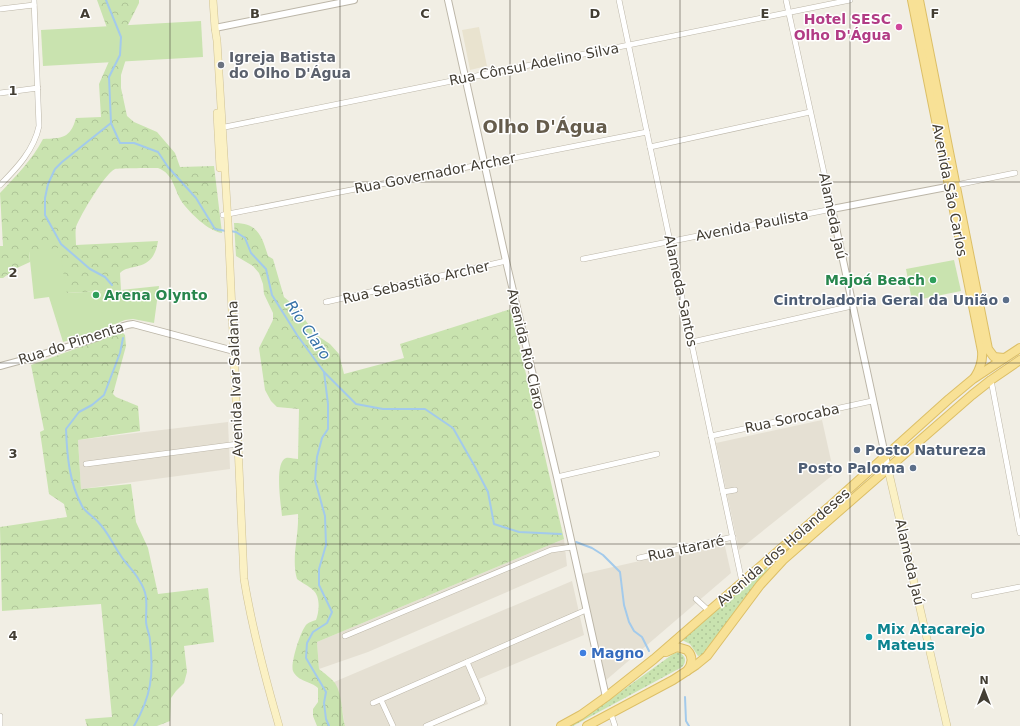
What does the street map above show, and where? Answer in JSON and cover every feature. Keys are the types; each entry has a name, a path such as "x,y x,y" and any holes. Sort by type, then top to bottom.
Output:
{"main road":[{"name":"Avenida Ivar Saldanha","path":"213,0 215,28 213,42 227,240 240,579 245,615 255,659 274,726"},
{"name":"Avenida São Carlos","path":"912,0 988,349 994,357 1004,358"},
{"name":"Avenida São Carlos","path":"919,0 982,351 980,369 973,379"},
{"name":"Avenida dos Holandeses","path":"561,726 581,715 606,697 654,659 973,379 1020,348"},
{"name":"Avenida dos Holandeses","path":"587,726 686,673 707,656 760,585 778,565 966,400 1020,360"},
{"name":"Avenida Ivar Saldanha","path":"236,444 244,579 260,659 278,726"},
{"path":"884,456 891,460 899,459"},
{"name":"Alameda Jaú","path":"888,469 947,726"},
{"path":"654,659 675,648 686,649 690,653 692,661 691,666 686,673"}],"street":[{"path":"215,28 354,0"},
{"name":"Avenida Rio Claro","path":"448,0 606,697"},
{"name":"Alameda Santos","path":"619,0 742,582"},
{"name":"Alameda Jaú","path":"786,0 888,469"},
{"name":"Rua Cônsul Adelino Silva","path":"220,128 850,0"},
{"path":"0,10 34,3 39,126 34,144 0,185"},
{"path":"0,93 38,88"},
{"path":"650,147 810,112"},
{"name":"Rua Governador Archer","path":"225,214 647,132"},
{"name":"Avenida Paulista","path":"583,259 1015,173"},
{"name":"Rua Sebastião Archer","path":"326,302 506,261"},
{"path":"692,342 852,306"},
{"name":"Rua do Pimenta","path":"0,366 82,342 103,335 121,326 133,324 232,351"},
{"path":"991,380 1020,532"},
{"name":"Rua Sorocaba","path":"711,436 872,401"},
{"path":"86,464 236,444"},
{"path":"557,477 657,454"},
{"path":"723,492 735,490"},
{"name":"Rua Itararé","path":"639,558 733,537"},
{"path":"345,636 551,550 572,547"},
{"path":"974,596 1020,587"},
{"path":"696,599 709,611"},
{"path":"373,703 586,610"},
{"path":"426,726 482,702 483,699 467,662"},
{"path":"381,700 393,726"},
{"path":"611,714 615,726"},
{"path":"0,716 0,726"}],"shaded area":[{"path":"479,27 487,66 470,70 462,30"},
{"path":"822,420 834,474 739,550 716,443"},
{"path":"228,422 230,469 81,489 78,440"},
{"path":"564,539 567,566 368,652 319,669 317,642"},
{"path":"724,542 731,573 605,681 582,574"},
{"path":"572,581 584,635 479,679 488,704 434,726 345,726 340,697 334,682"}],"green space":[{"path":"97,0 139,0 139,3 127,27 126,59 121,75 121,88 127,116 134,122 157,132 175,153 180,167 214,166 222,233 217,232 205,225 190,211 179,197 171,178 158,168 115,169 99,186 78,222 76,227 76,245 158,241 156,250 150,260 143,265 126,269 120,273 121,290 66,293 29,251 30,262 17,268 3,278 0,278 0,246 3,246 0,193 29,161 43,139 60,137 68,134 74,125 76,118 101,117 99,84 110,59 111,39"},
{"path":"201,21 203,57 43,66 41,30"},
{"path":"234,223 249,225 258,232 264,242 268,256 273,259 284,297 297,308 315,334 330,344 339,354 344,374 404,358 400,344 511,309 564,539 317,642 319,669 335,683 338,688 345,726 317,726 313,716 313,709 318,702 318,688 295,675 292,667 299,639 307,624 316,620 319,605 316,593 297,579 295,571 298,514 282,516 279,484 280,467 282,461 286,458 298,459 299,409 277,407 271,401 265,390 259,348 273,320 273,313 264,294 263,284 259,273 253,266 236,256"},
{"name":"Arena Olynto","path":"59,248 67,293 159,286 154,323 133,319 125,320 98,331 63,342 49,297 34,299 29,251"},
{"name":"Majoá Beach","path":"954,260 961,291 912,301 906,269"},
{"path":"122,332 125,335 126,346 113,394 116,397 138,406 140,431 78,440 81,489 131,484 136,522 148,548 158,594 208,588 214,642 184,646 187,672 184,683 171,698 170,721 157,726 87,726 85,719 112,717 101,604 2,611 0,527 67,517 64,504 49,494 40,432 44,430 31,365"},
{"path":"767,567 768,569 702,655 698,656 690,644 682,640"},
{"path":"678,652 683,655 685,659 685,663 682,667 573,726 569,726 594,711 673,654"}],"waterway":[{"name":"Rio Claro","path":"106,0 121,37 120,55 109,77 111,123 120,143 134,143 158,152 168,167 196,198 215,229 226,231"},
{"name":"Rio Claro","path":"111,123 55,169 48,184 45,198 45,215 61,244 90,269 105,277 112,285"},
{"name":"Rio Claro","path":"230,231 236,232 245,238 251,253 266,269 272,295 297,335 324,372 328,404 328,429 322,438 317,457 315,480 325,516 326,545 319,569 319,585 332,612 327,623 313,632 307,643 306,658 326,692 324,703 326,719 329,726"},
{"path":"123,338 120,353 104,395 92,405 79,412 66,429 71,478 83,508 105,530 118,552 137,577 146,595 146,624 150,638 152,665 148,695 134,726"},
{"path":"324,372 356,404 383,409 425,409 453,428 488,492 494,524 519,532 561,534"},
{"path":"576,542 592,548 603,555 620,572 624,605 629,622 634,631 642,637 649,651"},
{"path":"685,697 686,721 689,726"}],"place":[{"name":"Hotel SESC Olho D'Água","path":"899,27"},
{"name":"Igreja Batista do Olho D'Água","path":"221,65"},
{"name":"Majoá Beach","path":"933,280"},
{"name":"Arena Olynto","path":"96,295"},
{"name":"Cintroladoria Geral da União","path":"1006,300"},
{"name":"Posto Natureza","path":"857,450"},
{"name":"Posto Paloma","path":"913,468"},
{"name":"Mix Atacarejo Mateus","path":"869,637"},
{"name":"Magno","path":"583,653"}],"district":[{"name":"Olho D'Água","path":"545,127"}]}
